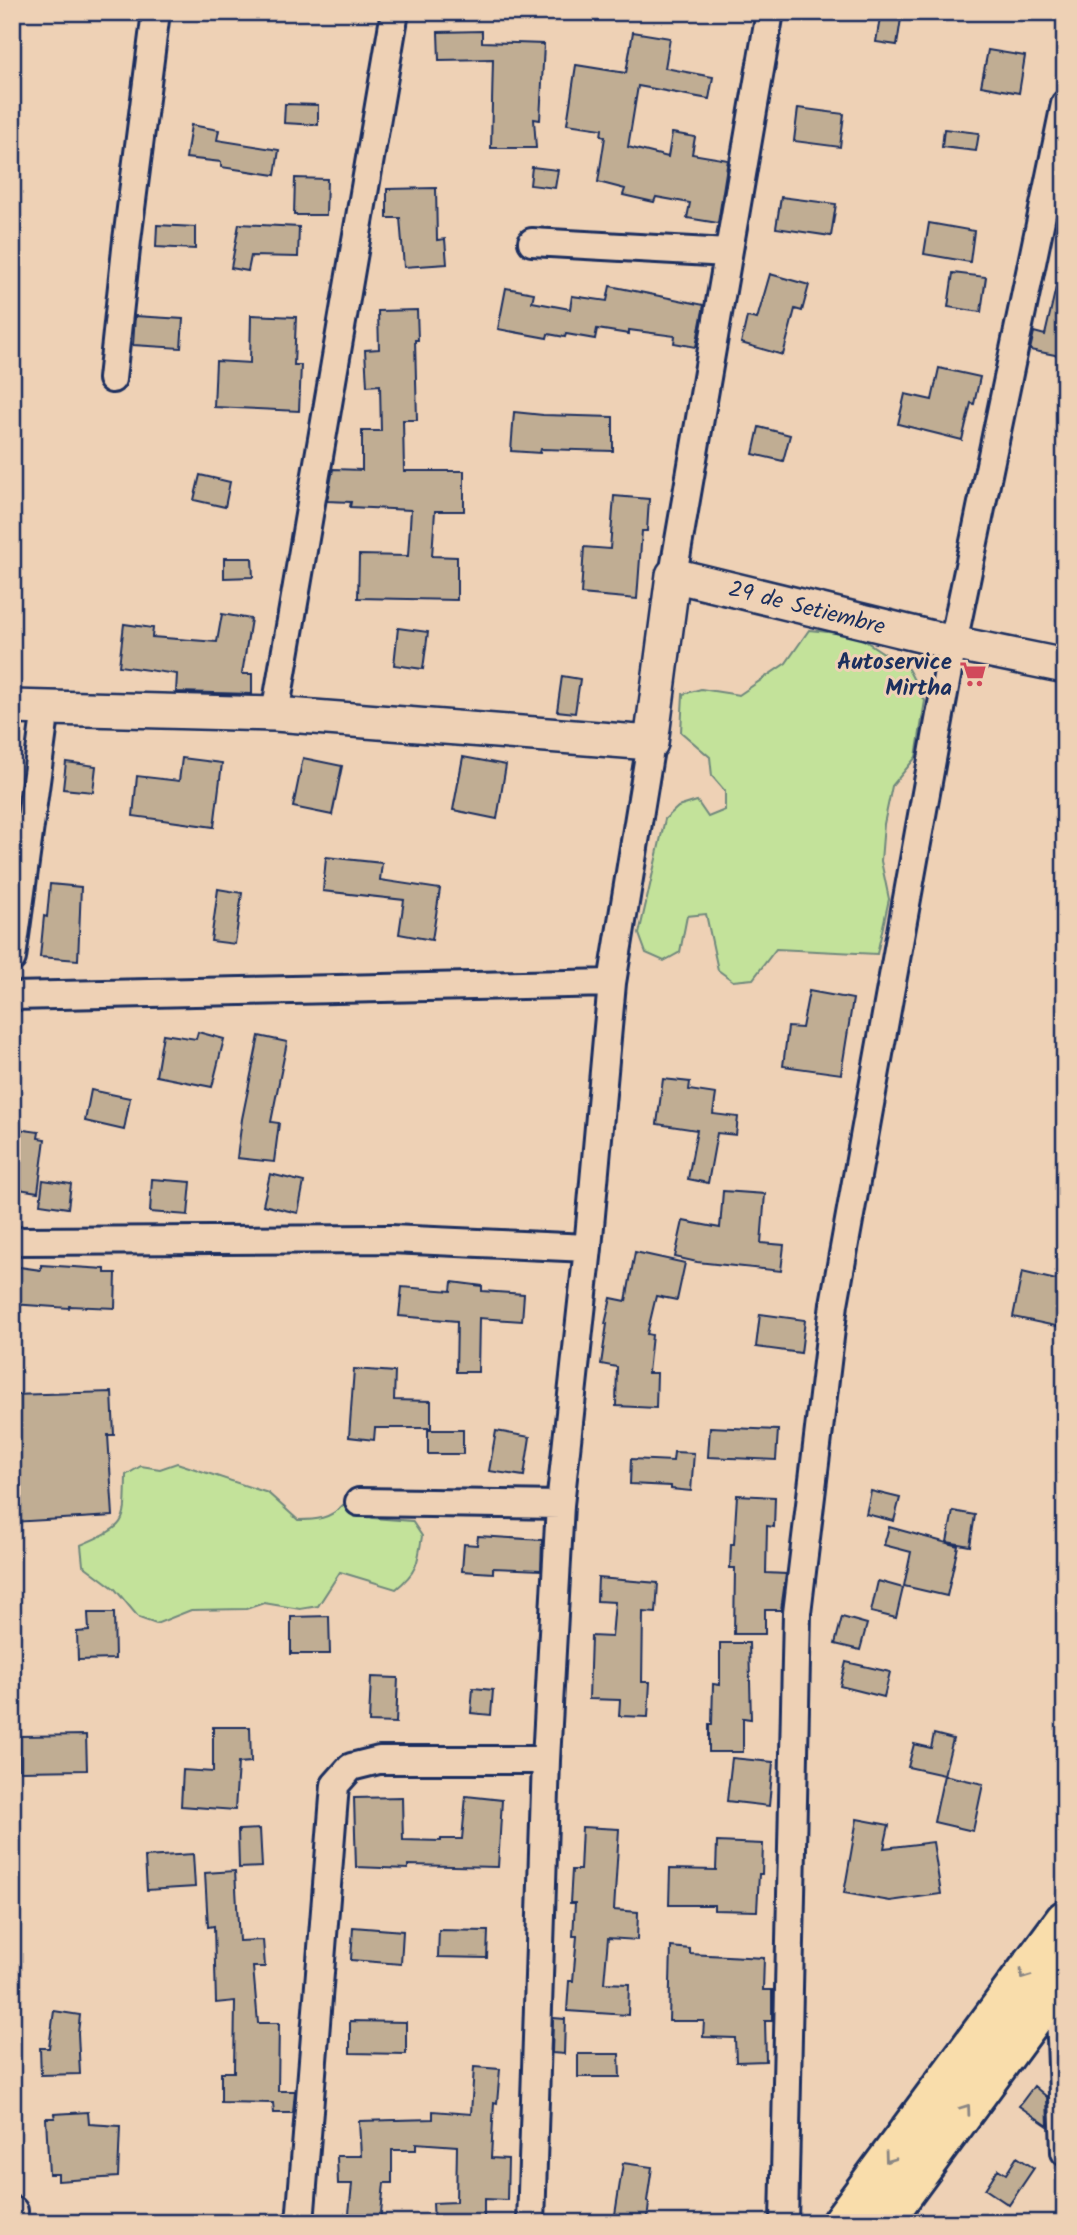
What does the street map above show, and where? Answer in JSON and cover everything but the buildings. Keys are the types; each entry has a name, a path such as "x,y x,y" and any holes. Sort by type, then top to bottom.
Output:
{"highway":[{"path":"841,2223 1065,1920"},
{"path":"882,2223 1062,1978"}],"street":[{"path":"112,379 156,12"},
{"path":"275,713 395,12"},
{"path":"531,2223 546,1760 560,1505 588,1248 612,983 651,743 673,575 770,12"},
{"path":"785,2223 798,1600 834,1304 953,643 1065,104"},
{"path":"532,242 728,253"},
{"name":"29 de Setiembre","path":"673,575 953,643 1065,666"},
{"path":"12,707 275,713 651,743"},
{"path":"12,958 46,708"},
{"path":"12,996 612,983"},
{"path":"12,1241 390,1239 588,1248"},
{"path":"359,1502 560,1505"},
{"path":"300,2223 335,1785 351,1767 379,1760 546,1760"},
{"path":"1062,1978 1065,2152"}],"green space":[{"path":"809,630 856,635 908,669 925,701 916,757 892,786 884,824 881,861 889,899 877,954 776,949 753,979 733,981 718,970 706,914 687,916 680,952 664,961 646,953 639,934 665,819 678,807 697,801 708,817 725,810 725,791 712,776 710,757 681,732 683,694 701,689 739,695 786,663"},
{"path":"177,1463 268,1493 298,1520 322,1518 343,1505 373,1518 412,1521 422,1536 415,1566 396,1589 340,1572 318,1606 300,1609 264,1603 246,1609 191,1610 156,1624 139,1618 115,1589 83,1565 81,1545 108,1532 121,1521 124,1514 126,1475 141,1466 160,1469"}],"place":[{"name":"Autoservice Mirtha","path":"973,674"}]}
